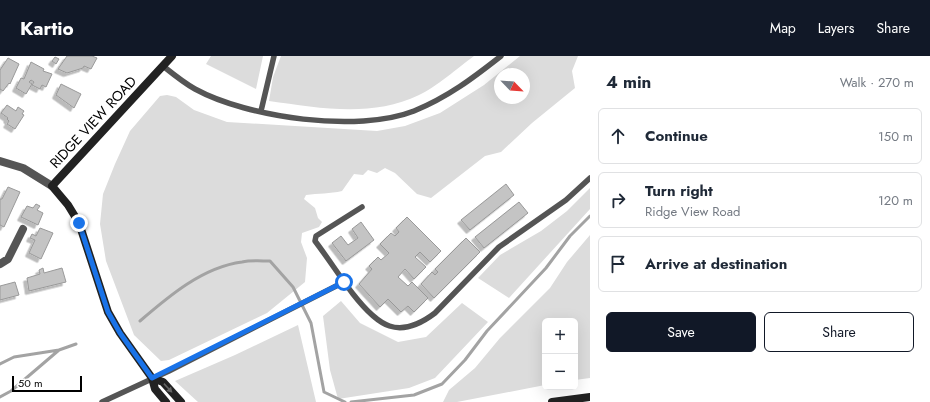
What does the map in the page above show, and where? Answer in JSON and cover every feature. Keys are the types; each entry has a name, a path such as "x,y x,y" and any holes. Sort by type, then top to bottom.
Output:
{"street":[{"name":"RIDGE VIEW ROAD","path":"166,402 155,389 152,378 120,333 108,312 79,223 68,205 52,186 172,56"},
{"path":"0,161 23,168 52,186"},
{"path":"0,264 8,258 23,229"},
{"name":"RIDGE VIEW ROAD","path":"152,378 163,382 181,402"},
{"path":"552,402 590,397"}],"lane":[{"path":"261,111 274,56"},
{"path":"163,66 195,89 236,106 322,121 353,122 394,117 434,102 456,90 501,56"},
{"path":"362,207 315,239 344,282 369,314 377,320 398,328 411,327 423,322 436,313 499,246 566,200 590,178"},
{"path":"102,402 344,282"}],"shaded area":[{"path":"211,56 263,56 256,89 206,64"},
{"path":"281,56 474,56 419,95 382,107 345,109 269,101 273,77"},
{"path":"520,56 578,56 572,71 575,88 532,123 501,152 485,156 431,198 417,194 395,173 385,168 377,173 368,170 363,175 354,174 342,191 306,195 304,199 315,208 318,218 322,222 319,227 302,233 301,242 307,258 305,282 267,313 169,360 161,361 134,335 106,261 100,224 103,194 130,131 160,96 167,95 176,97 194,110 227,122 377,131 405,126 440,113 494,77 494,104 530,104 530,68 505,68"},
{"path":"590,188 590,209 509,298 478,278 500,255 541,231 567,211"},
{"path":"590,235 590,378 578,380 578,318 542,318 542,386 457,402 443,402 449,390 475,368 500,338 550,288 567,262"},
{"path":"341,301 360,323 398,342 426,337 462,303 488,322 435,378 409,388 338,399 330,370 323,316"},
{"path":"298,325 316,402 198,402 175,381 235,355"}],"building":[{"path":"67,56 92,56 97,58 91,69 84,66 83,68 67,73 58,69"},
{"path":"55,57 59,59 56,64 52,61"},
{"path":"8,58 19,64 10,84 9,83 3,91 0,89 0,70"},
{"path":"31,62 44,69 43,71 52,74 46,87 42,85 40,89 32,85 34,82 31,80 29,82 32,84 26,94 16,88 21,78 24,79"},
{"path":"61,84 81,94 74,108 56,95"},
{"path":"7,105 16,111 18,107 24,111 22,114 24,115 15,129 7,124 9,121 7,119 8,118 1,113"},
{"path":"506,184 514,195 470,230 461,220"},
{"path":"8,187 20,192 4,227 0,225 0,199 2,199"},
{"path":"519,202 528,213 484,248 475,237"},
{"path":"36,204 40,206 37,210 43,213 38,225 21,217 27,206 33,208"},
{"path":"407,217 441,251 430,262 420,252 415,257 426,267 414,279 405,269 398,277 408,286 412,282 428,298 414,312 408,306 401,312 388,299 380,307 359,284 372,269 369,266 378,257 381,260 389,253 380,244 391,233 395,236 399,232 396,228"},
{"path":"361,222 374,240 346,261 332,243 341,236 348,245 358,238 352,229"},
{"path":"40,228 53,233 41,259 29,253 35,240 30,238 32,234 36,236"},
{"path":"466,238 480,252 434,298 421,284 432,272 435,275 438,272 435,269"},
{"path":"43,268 44,273 62,268 66,282 29,291 27,278 40,274 39,270"},
{"path":"15,282 19,295 0,300 0,286"}],"waterway":[{"path":"351,402 414,395 442,384 465,360 487,331 546,268 570,236 590,216"},
{"path":"140,321 163,302 200,276 228,265 245,261 270,261 293,287 311,323 324,392 345,402"},
{"path":"0,397 11,391 59,350 76,344"},
{"path":"0,364 14,357 59,350"}],"route":[{"path":"79,223 89,260 108,312 120,333 152,378 169,371 344,282"}]}
